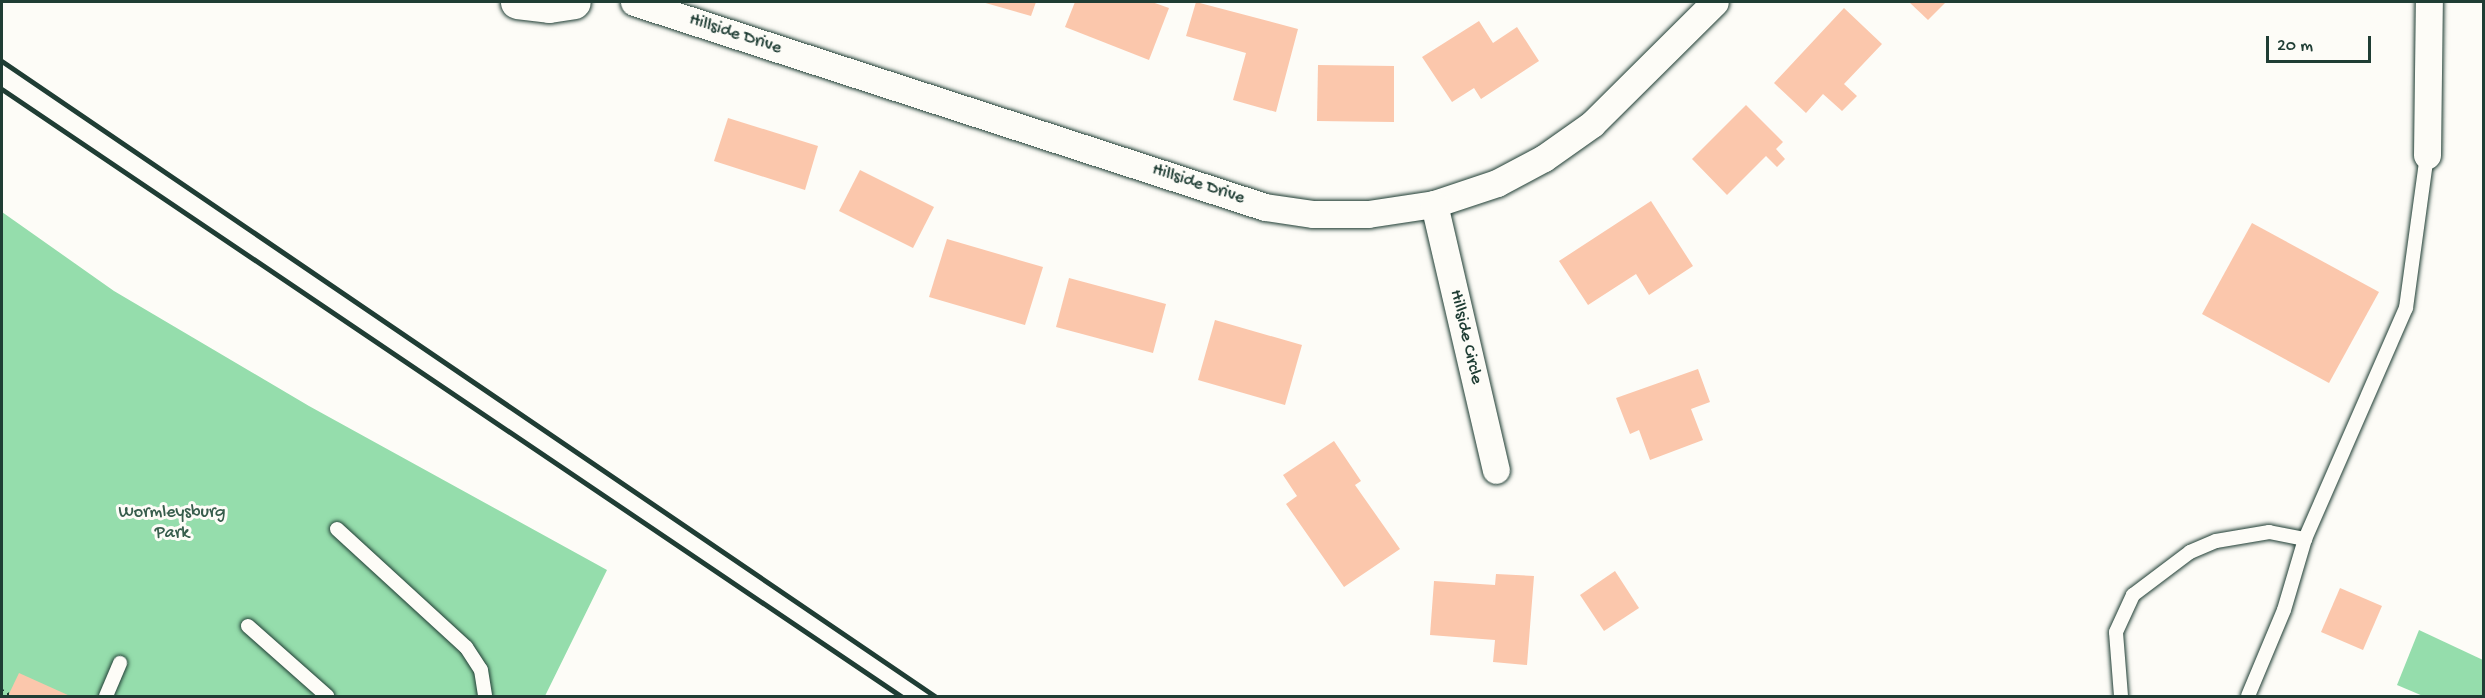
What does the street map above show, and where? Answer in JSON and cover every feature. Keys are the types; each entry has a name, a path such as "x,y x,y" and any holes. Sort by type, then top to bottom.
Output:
{"street":[{"path":"517,2 549,6 574,2"},
{"name":"Hillside Drive","path":"634,2 1265,207 1313,214 1368,214 1434,204 1497,183 1544,158 1592,124 1715,2"},
{"path":"2427,155 2429,2"},
{"name":"Hillside Circle","path":"1434,204 1496,470"}],"lane":[{"path":"2248,696 2284,610 2305,539 2406,308 2427,155"},
{"path":"337,529 466,647 481,670 485,696"},
{"path":"2121,696 2116,632 2133,595 2190,552 2216,541 2269,532 2305,539"},
{"path":"248,626 327,696"},
{"path":"106,696 120,663"}],"path":[{"path":"2,691 9,695"}],"green space":[{"name":"Wormleysburg Park","path":"2,212 114,291 309,406 607,570 545,696 2,696"},
{"path":"2419,630 2483,660 2483,696 2423,696 2397,685"}],"building":[{"path":"982,2 1036,2 1031,16"},
{"path":"1075,2 1152,2 1169,8 1149,60 1065,27"},
{"path":"1196,2 1298,29 1276,112 1233,100 1246,53 1186,36"},
{"path":"1909,2 1946,2 1928,20"},
{"path":"1844,8 1882,44 1844,84 1857,96 1842,111 1823,94 1806,113 1774,83"},
{"path":"1479,21 1493,43 1517,27 1539,61 1481,99 1474,88 1452,102 1422,57"},
{"path":"1318,65 1394,66 1394,122 1317,121"},
{"path":"1746,105 1783,142 1776,149 1785,159 1777,167 1766,156 1727,195 1692,159"},
{"path":"728,118 818,146 805,190 714,161"},
{"path":"860,170 934,207 913,248 839,211"},
{"path":"1651,201 1693,266 1649,295 1636,274 1588,305 1559,261"},
{"path":"2252,223 2379,292 2329,383 2202,314"},
{"path":"947,239 1043,267 1025,325 929,297"},
{"path":"1069,278 1166,304 1153,353 1056,327"},
{"path":"1215,320 1302,345 1285,405 1198,380"},
{"path":"1698,369 1710,402 1691,409 1703,440 1650,460 1639,430 1630,434 1616,398"},
{"path":"1334,441 1361,481 1355,485 1400,549 1344,587 1286,504 1297,496 1283,475"},
{"path":"1615,571 1639,608 1604,631 1580,595"},
{"path":"1496,574 1534,576 1527,665 1493,662 1495,640 1430,635 1434,581 1495,585"},
{"path":"2340,588 2382,606 2363,650 2321,632"},
{"path":"19,673 70,696 8,696"}],"railway":[{"path":"2,61 935,696"},
{"path":"2,89 901,696"}]}
